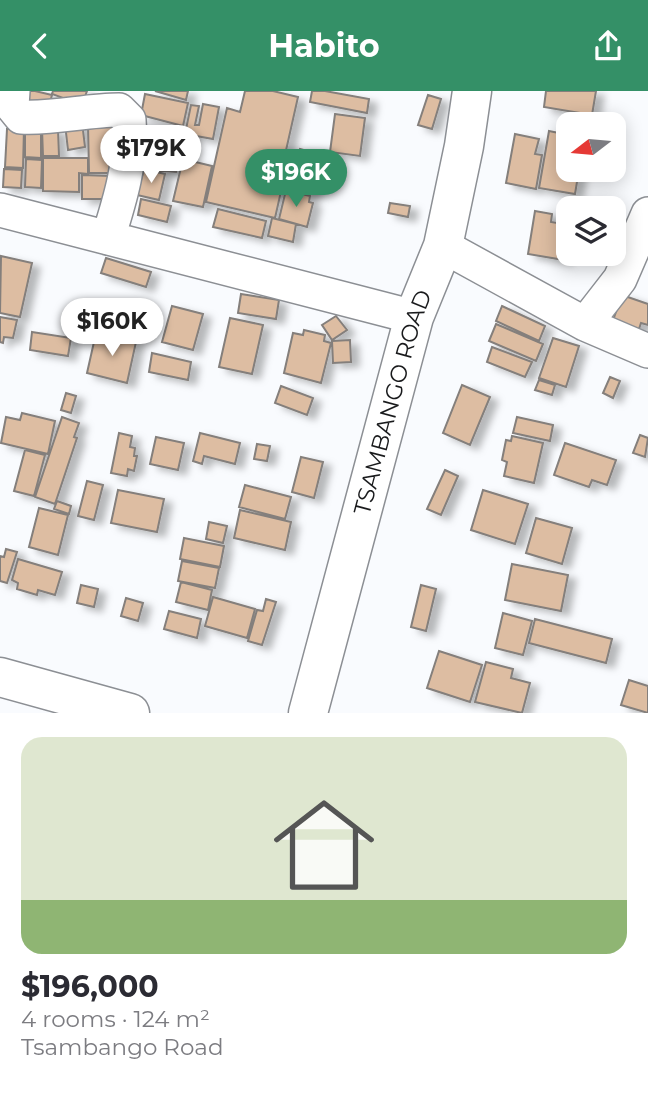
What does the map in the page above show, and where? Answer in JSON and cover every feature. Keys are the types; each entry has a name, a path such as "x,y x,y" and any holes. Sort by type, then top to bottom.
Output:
{"street":[{"path":"13,91 12,106 21,117 42,118 119,110 129,120 131,141 128,166 108,238"},
{"name":"TSAMBANGO ROAD","path":"308,713 414,317 443,246 464,146 472,91"},
{"path":"0,210 414,317"},
{"path":"585,324 620,279 648,214"},
{"path":"443,246 585,324 648,351"},
{"path":"0,677 130,713"}],"building":[{"path":"23,91 52,95 48,110 20,103"},
{"path":"53,91 87,91 82,105 52,94"},
{"path":"155,91 188,91 186,100"},
{"path":"245,91 273,91 298,97 278,186 282,187 275,218 206,202 227,108 240,112"},
{"path":"312,91 369,99 367,113 310,102"},
{"path":"546,91 596,91 592,112 544,107"},
{"path":"145,94 188,103 183,126 141,115"},
{"path":"428,95 441,99 432,129 418,125"},
{"path":"203,104 219,107 213,139 185,134 191,105 199,106 195,125 199,125"},
{"path":"335,114 365,118 360,156 330,152"},
{"path":"82,122 85,147 68,150 65,124"},
{"path":"88,126 113,126 114,173 89,173"},
{"path":"7,129 24,129 23,168 5,167"},
{"path":"25,129 41,129 41,158 25,157"},
{"path":"42,129 58,129 59,156 43,156"},
{"path":"549,131 556,132 556,182 577,182 575,194 539,188"},
{"path":"515,134 539,139 535,154 542,155 536,189 506,183"},
{"path":"149,143 179,148 176,172 145,169"},
{"path":"300,149 322,155 319,165 327,168 323,182 293,175"},
{"path":"43,158 88,158 88,174 79,173 79,192 43,191"},
{"path":"26,159 42,160 41,188 25,187"},
{"path":"183,159 212,166 203,207 173,201"},
{"path":"4,169 22,170 21,188 3,187"},
{"path":"144,169 165,174 159,200 137,195"},
{"path":"82,175 111,176 105,199 82,199"},
{"path":"290,177 315,182 313,193 288,188"},
{"path":"286,190 310,196 309,202 313,203 307,227 279,219"},
{"path":"141,199 171,206 167,222 138,215"},
{"path":"390,203 410,206 408,217 388,213"},
{"path":"218,209 266,221 262,238 213,227"},
{"path":"535,211 552,214 551,222 556,223 556,259 528,254"},
{"path":"272,218 296,224 293,242 268,236"},
{"path":"1,256 32,263 20,317 0,313"},
{"path":"106,258 151,272 146,287 101,273"},
{"path":"241,294 279,300 276,319 238,313"},
{"path":"622,295 648,304 648,325 641,323 637,335 611,326"},
{"path":"172,306 203,314 193,350 162,342"},
{"path":"502,306 545,326 539,341 496,321"},
{"path":"336,316 347,330 332,340 322,325"},
{"path":"0,317 17,320 13,338 4,337 3,343 0,342"},
{"path":"230,318 263,325 252,374 219,367"},
{"path":"496,324 543,344 536,361 489,341"},
{"path":"304,330 325,335 324,341 331,343 321,383 284,373 293,333 303,335"},
{"path":"32,332 71,338 68,356 30,350"},
{"path":"96,333 136,342 127,383 87,373"},
{"path":"553,338 579,346 566,387 539,378"},
{"path":"350,340 351,362 333,363 332,341"},
{"path":"492,347 532,362 525,377 487,362"},
{"path":"152,353 191,362 188,380 149,372"},
{"path":"610,377 620,381 613,398 603,393"},
{"path":"539,380 555,385 552,395 535,390"},
{"path":"462,385 490,397 470,445 443,433"},
{"path":"281,386 313,398 307,415 275,403"},
{"path":"66,393 76,396 71,413 61,410"},
{"path":"22,413 55,421 48,454 1,443 6,417 20,420"},
{"path":"62,417 79,423 74,437 77,438 55,504 35,497"},
{"path":"517,417 553,425 550,441 513,433"},
{"path":"119,433 132,436 130,447 135,448 134,456 137,456 134,471 128,469 127,476 111,473"},
{"path":"200,433 240,443 235,464 204,456 202,464 193,461"},
{"path":"640,435 648,438 645,457 633,453"},
{"path":"512,436 543,443 534,483 504,476 507,462 502,460 506,440 511,441"},
{"path":"156,437 184,443 178,470 150,464"},
{"path":"565,443 616,460 607,485 592,480 589,487 554,475"},
{"path":"257,444 270,446 267,461 254,459"},
{"path":"25,450 45,455 34,496 14,491"},
{"path":"301,457 323,462 314,498 292,492"},
{"path":"445,470 458,476 441,515 427,509"},
{"path":"87,481 103,485 94,520 78,516"},
{"path":"245,485 291,497 285,519 239,507"},
{"path":"118,490 164,499 157,532 111,523"},
{"path":"483,490 528,504 515,544 471,530"},
{"path":"57,501 71,506 69,514 54,509"},
{"path":"39,508 68,515 58,555 29,547"},
{"path":"240,510 291,522 285,550 234,538"},
{"path":"536,518 572,528 562,564 526,553"},
{"path":"209,522 227,526 223,543 206,539"},
{"path":"184,538 224,546 220,567 180,559"},
{"path":"6,549 17,552 7,583 0,581 0,556 4,557"},
{"path":"18,559 62,572 55,595 38,590 37,595 17,589 18,583 12,580"},
{"path":"182,561 219,568 215,588 178,581"},
{"path":"512,564 568,575 561,611 505,600"},
{"path":"181,582 212,590 208,610 176,602"},
{"path":"81,585 98,589 94,607 77,603"},
{"path":"421,585 436,589 426,631 411,627"},
{"path":"213,597 255,609 247,638 205,626"},
{"path":"126,598 143,603 138,621 121,616"},
{"path":"266,599 276,602 262,645 248,641 257,610 263,611"},
{"path":"169,611 201,619 197,638 164,629"},
{"path":"503,613 532,621 523,655 495,648"},
{"path":"535,619 612,639 606,663 529,643"},
{"path":"439,651 482,665 470,702 427,688"},
{"path":"486,662 513,669 511,678 530,683 522,713 475,702"},
{"path":"629,680 648,686 648,713 621,705"}]}
